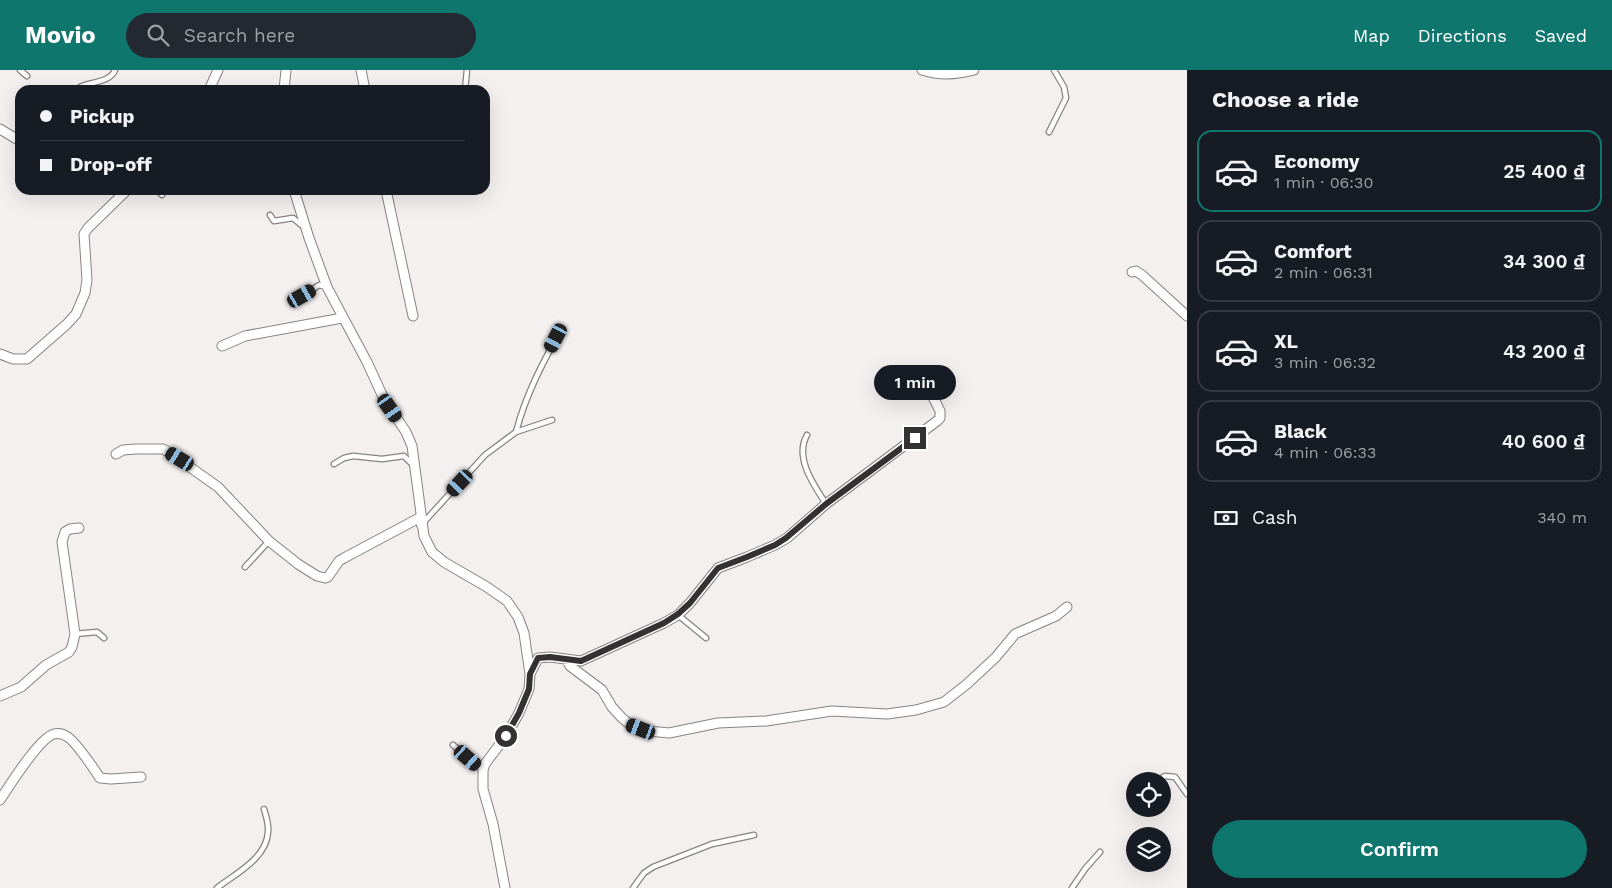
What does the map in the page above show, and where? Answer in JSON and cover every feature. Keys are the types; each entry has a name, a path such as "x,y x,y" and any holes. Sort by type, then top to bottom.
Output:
{"street":[{"path":"211,85 218,70"},
{"path":"284,85 286,70"},
{"path":"361,70 364,85"},
{"path":"922,70 944,74 973,70"},
{"path":"0,129 15,138"},
{"path":"0,354 13,360 27,358 76,314 83,300 86,286 85,232 122,195"},
{"path":"296,195 327,287 367,362 384,399 406,432 412,446 426,542 437,558 487,587 513,607 524,634 530,674 529,689 519,713 506,736 485,764 483,770 483,789 493,824 505,888"},
{"path":"387,195 413,316"},
{"path":"1132,272 1136,271 1142,275 1187,316"},
{"path":"222,346 245,336 342,318"},
{"path":"530,674 538,658 550,657 581,661 620,642 654,629 678,614 690,603 718,568 775,545 786,538 826,504 940,418 939,408 931,394"},
{"path":"116,454 123,450 136,449 163,449 170,453 218,487 269,541 298,564 317,576 325,578 339,561 404,524 418,518 423,526"},
{"path":"0,696 21,687 46,665 68,652 72,647 75,634 62,542 65,532 70,529 79,528"},
{"path":"568,660 570,666 602,690 612,707 622,718 632,726 649,731 669,733 718,723 766,721 832,711 887,714 916,710 944,702 996,657 1015,634 1056,616 1067,607"},
{"path":"0,800 24,764 40,745 57,733 69,738 100,778 111,780 141,777"}],"lane":[{"path":"20,70 27,76"},
{"path":"86,85 109,78 114,74 115,70"},
{"path":"466,85 467,70"},
{"path":"1049,132 1066,98 1064,88 1054,70"},
{"path":"270,216 274,221 293,218 306,229"},
{"path":"302,296 319,285 327,287"},
{"path":"516,432 522,408 532,384 562,328"},
{"path":"423,526 485,456 516,432 552,420"},
{"path":"807,435 802,446 805,464 826,504"},
{"path":"334,464 344,458 353,456 382,459 404,456 415,467"},
{"path":"245,567 269,541"},
{"path":"678,614 706,638"},
{"path":"75,634 97,632 104,638"},
{"path":"453,745 483,770"},
{"path":"1171,776 1177,779 1187,794"},
{"path":"217,888 255,859 260,852 268,838 269,830 264,808"},
{"path":"633,888 644,873 653,867 712,844 754,835"},
{"path":"1072,888 1100,852"}],"route":[{"path":"506,736 519,713 529,689 530,674 538,658 550,657 581,661 620,642 654,629 678,614 690,603 713,573 722,565 747,557 786,538 826,504 915,438"}]}
